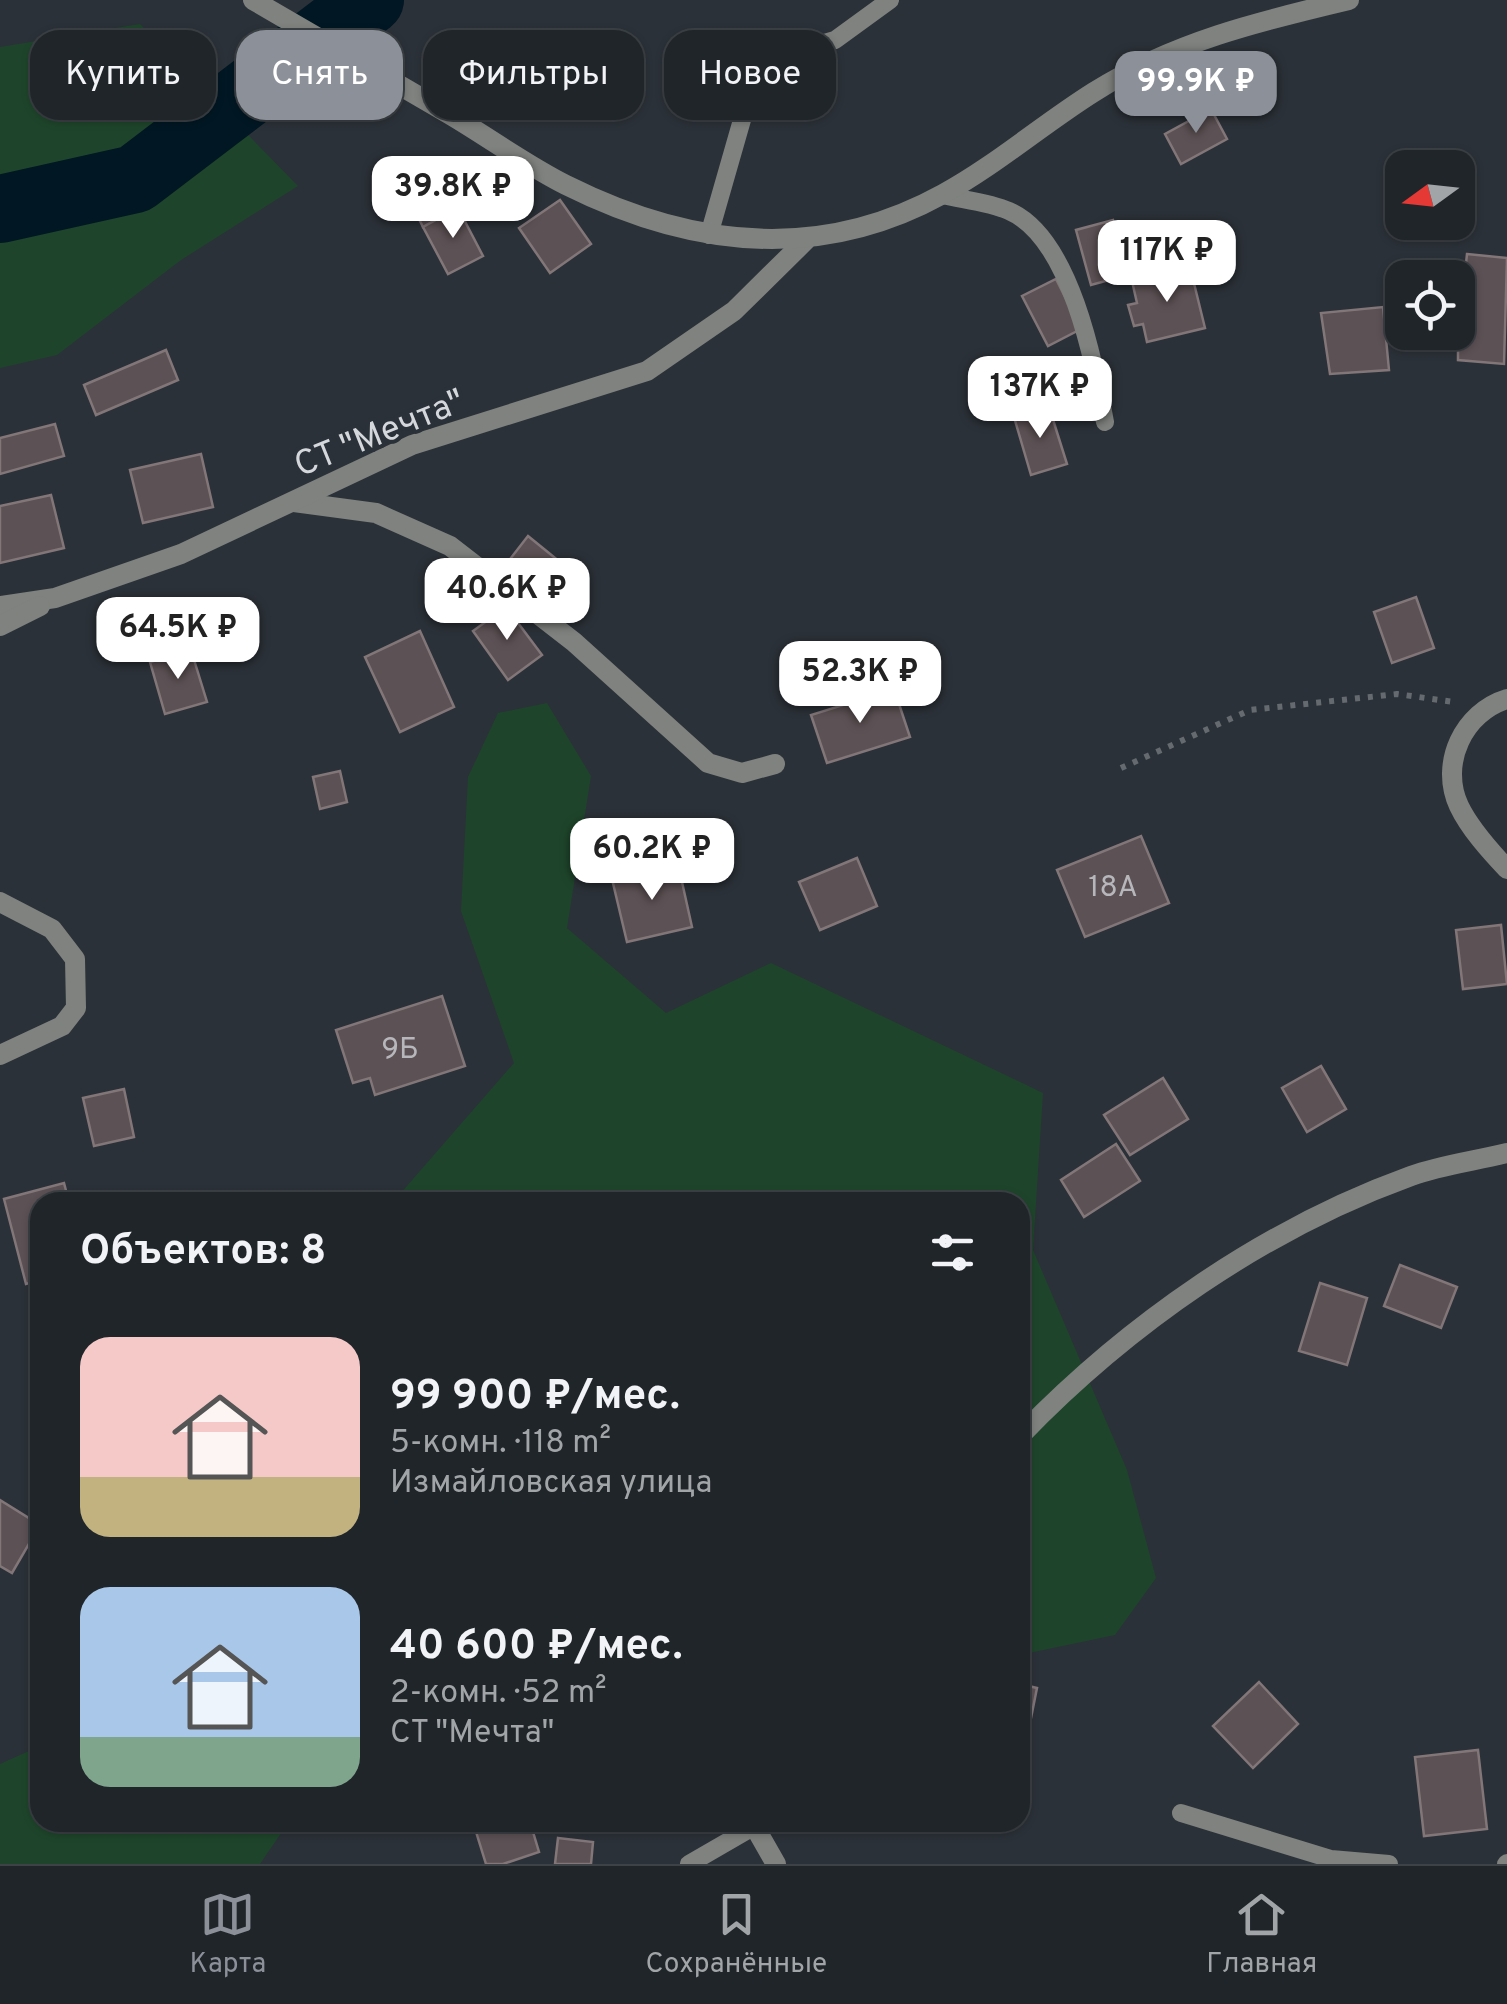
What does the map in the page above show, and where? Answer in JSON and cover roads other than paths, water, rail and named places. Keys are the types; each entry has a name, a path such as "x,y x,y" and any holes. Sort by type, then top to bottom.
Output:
{"street":[{"path":"253,0 566,185 709,235 755,242 806,240 878,221 942,195 1096,91 1152,60 1232,28 1349,0"},
{"name":"СТ \"Мечта\"","path":"0,606 55,598 181,554 412,446 647,371 734,311 806,240"},
{"path":"292,501 376,512 450,546 574,642 708,763 742,774 775,764"},
{"path":"0,626 55,598"},
{"path":"1507,700 1485,706 1465,727 1452,764 1458,804 1507,869"},
{"path":"0,902 52,929 75,959 76,1008 62,1026 0,1056"},
{"path":"1030,1426 1068,1387 1206,1280 1312,1220 1412,1176 1507,1153"},
{"path":"756,1832 776,1864"}],"lane":[{"path":"709,235 754,78 773,58 835,40 890,0"},
{"path":"942,195 1012,212 1050,248 1070,289 1093,358 1105,422"},
{"path":"1181,1813 1330,1858 1389,1864"},
{"path":"689,1864 741,1832"}],"waterway":[{"path":"0,209 135,179 370,0"}]}
